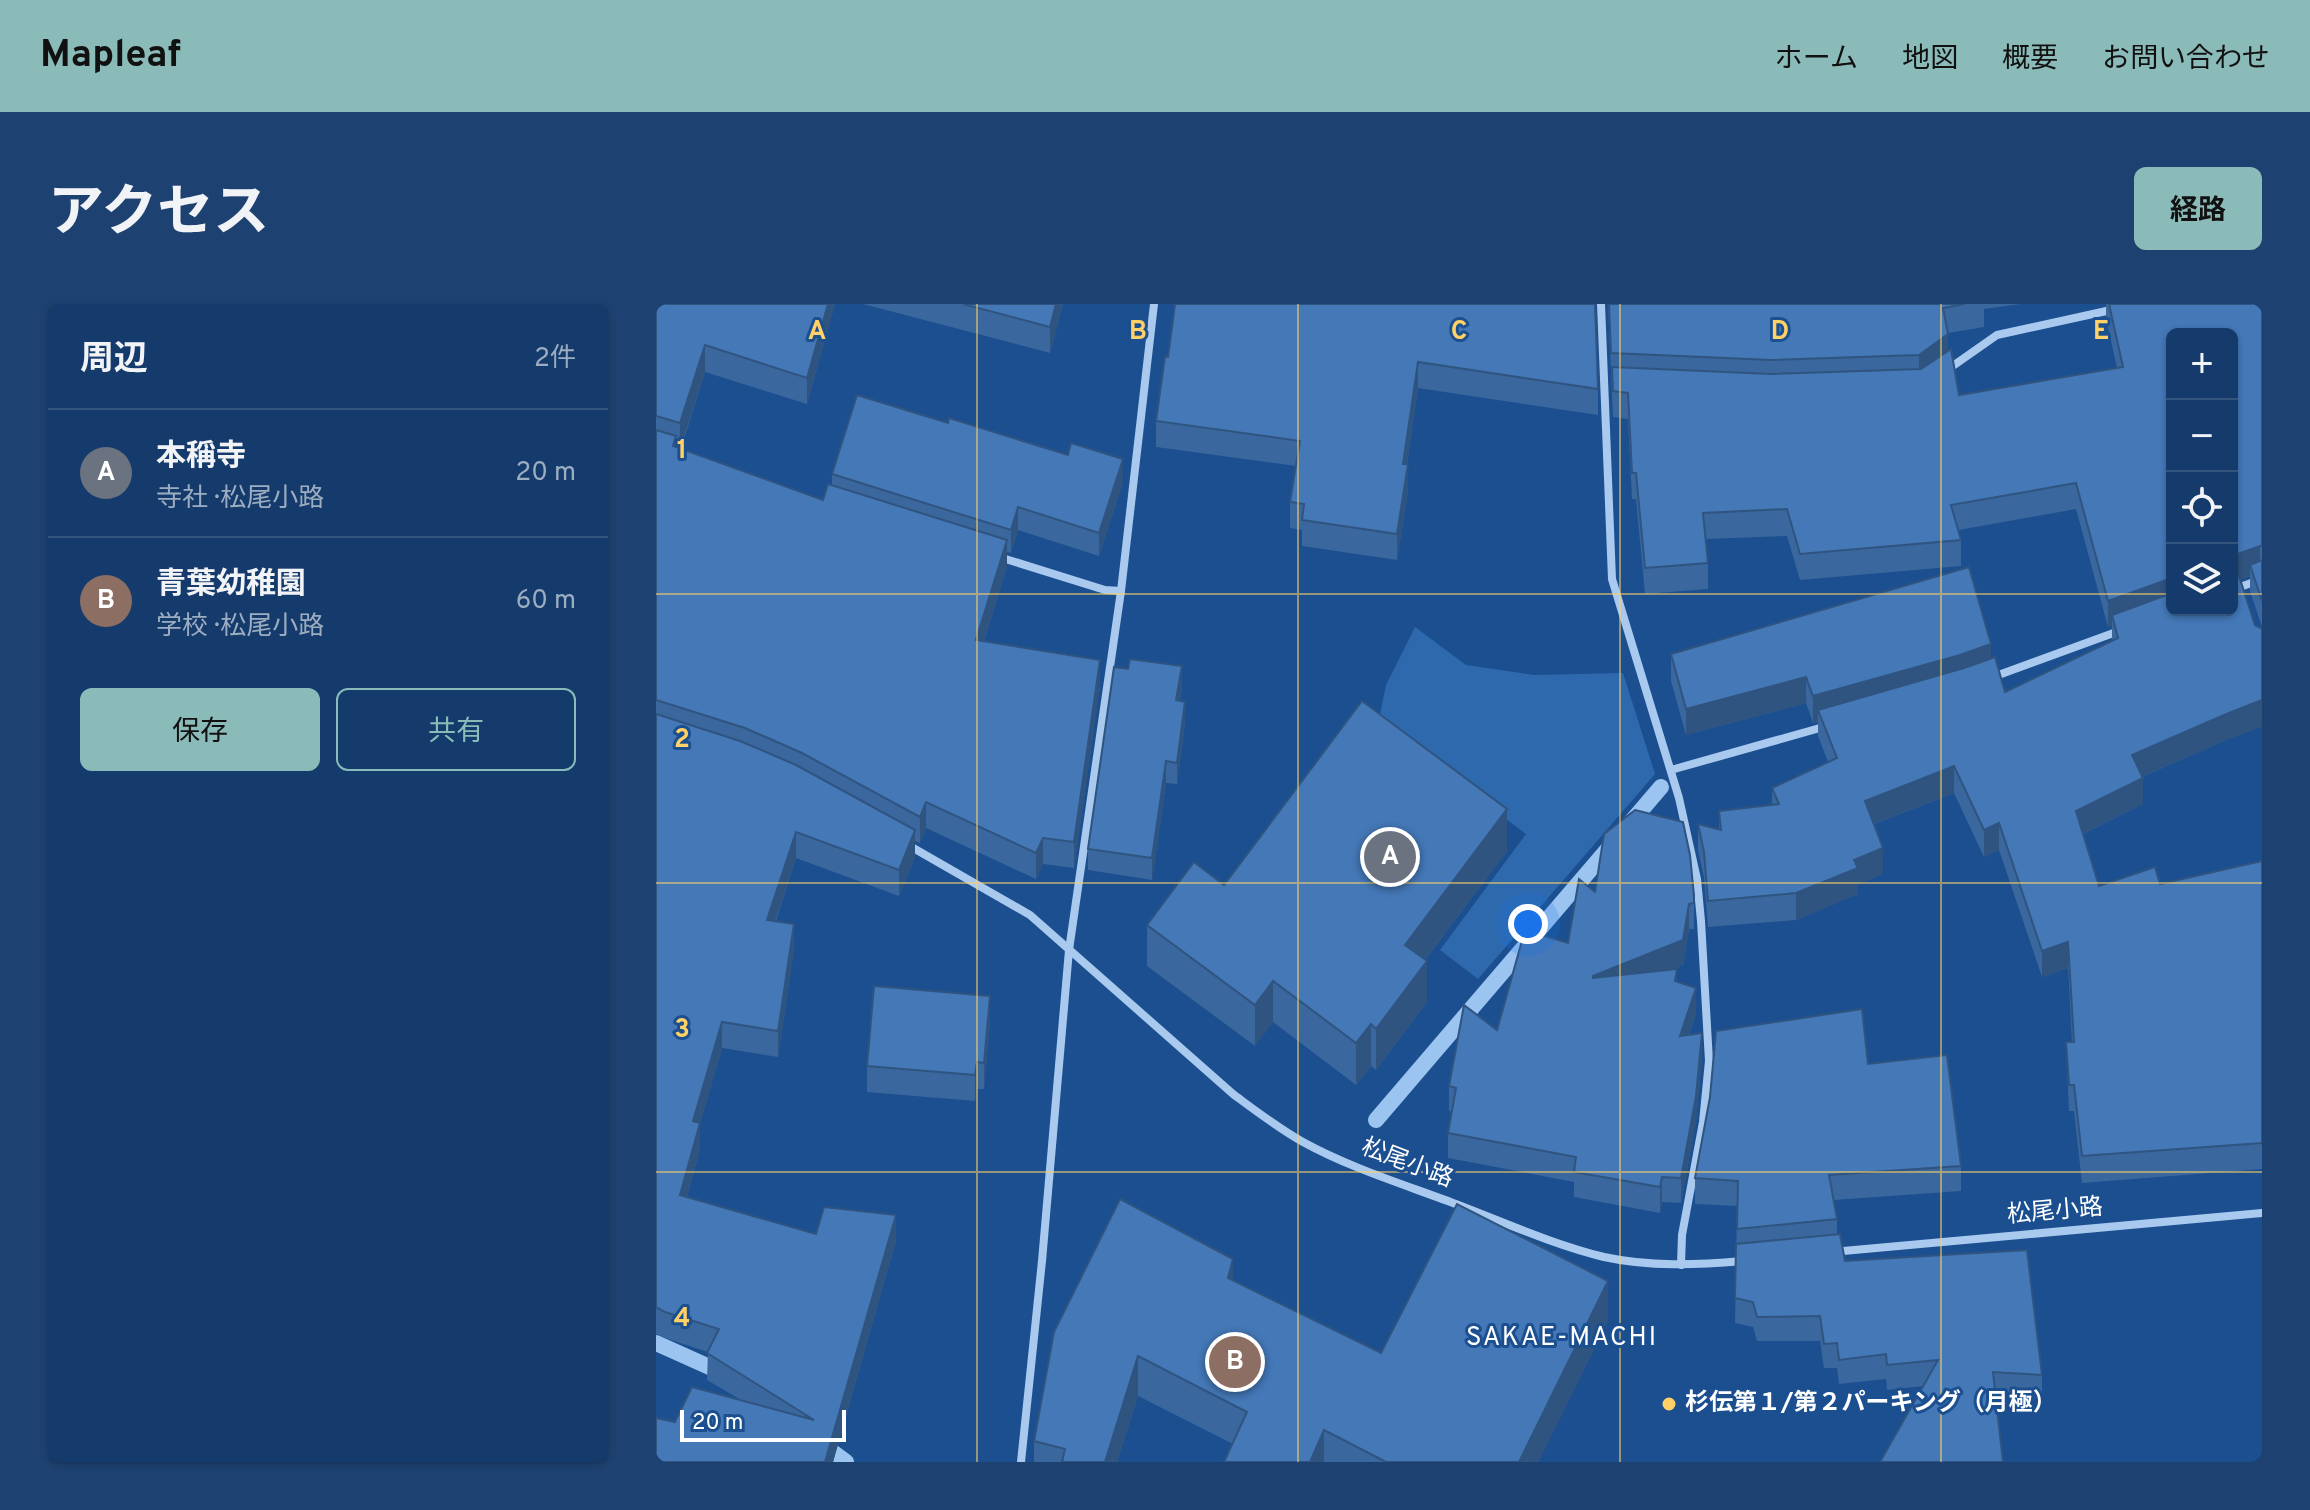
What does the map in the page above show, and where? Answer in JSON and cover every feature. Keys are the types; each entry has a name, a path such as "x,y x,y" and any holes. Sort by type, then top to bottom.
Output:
{"street":[{"path":"1021,1462 1069,950 1121,591 1154,304"},
{"path":"1601,304 1612,579 1671,770 1697,879 1708,1031 1707,1092 1682,1235 1681,1265"},
{"path":"1934,379 1997,335 2131,304"},
{"path":"1604,386 1619,387"},
{"path":"985,552 1105,590 1121,591"},
{"path":"2238,587 2262,579"},
{"path":"2238,590 2245,599"},
{"path":"1977,683 2134,626"},
{"path":"1671,770 1840,722"},
{"name":"松尾小路","path":"894,837 1030,915 1233,1094 1306,1143 1561,1245 1606,1257 1681,1265 1759,1259"},
{"name":"松尾小路","path":"1822,1253 2262,1213"}],"shaded area":[{"path":"1415,627 1466,665 1534,675 1623,673 1655,774 1478,979 1440,950 1526,834 1378,724 1386,685"}],"building":[{"path":"656,304 828,304 807,378 705,345 680,423 656,416"},
{"path":"963,304 1056,304 1050,327"},
{"path":"1175,304 1595,304 1598,389 1418,362 1403,464 1408,464 1397,534 1302,520 1304,504 1290,502 1300,441 1156,421"},
{"path":"1609,304 1965,304 1943,308 1948,334 1919,355 1771,360 1611,353"},
{"path":"2109,304 2262,304 2262,546 2238,554 2238,328 2166,328 2166,580 2108,601 2076,483 1951,505 1961,540 1800,554 1787,509 1703,513 1708,563 1645,568 1636,473 1632,473 1628,393 1613,391 1612,367 1771,374 1921,369 1951,349 1959,395 2123,367"},
{"path":"857,395 948,423 949,418 1068,455 1071,443 1123,459 1099,533 1018,507 1011,530 832,474"},
{"path":"656,430 676,436 673,446 823,500 828,484 1007,540 976,640 1100,660 1074,842 1043,838 1036,853 926,802 920,817 802,753 745,728 656,700"},
{"path":"2262,560 2262,601 2250,565"},
{"path":"1969,567 1991,644 1813,696 1806,677 1686,709 1671,654"},
{"path":"2238,573 2255,625 2262,629 2262,700 2132,755 2143,778 2076,811 2099,886 2155,867 2160,884 2262,861 2262,1143 2082,1156 2074,1085 2069,1085 2066,1042 2074,1042 2068,942 2042,951 1999,823 1984,830 1954,766 1865,801 1883,848 1854,860 1858,868 1796,893 1708,901 1698,824 1721,830 1719,811 1779,804 1772,788 1837,758 1818,710 1995,657 2005,692 2118,638 2112,615 2166,595 2166,616 2238,616"},
{"path":"1130,659 1182,666 1176,700 1185,702 1177,763 1166,761 1152,858 1088,849 1114,667 1128,669"},
{"path":"1362,701 1507,809 1405,945 1427,961 1376,1029 1371,1024 1356,1043 1273,981 1255,1005 1147,925 1194,862 1224,885"},
{"path":"656,714 740,741 796,765 915,830 899,870 796,832 767,920 794,924 778,1031 722,1022 693,1121 700,1123 680,1195 816,1234 824,1207 896,1215 825,1462 656,1462 656,1418 675,1422 692,1387 814,1420 707,1353 719,1329 656,1307"},
{"path":"1635,810 1683,822 1694,896 1694,903 1689,904 1683,940 1593,976 1677,969 1675,981 1696,988 1680,1036 1702,1033 1696,1096 1681,1178 1662,1177 1660,1187 1574,1172 1576,1157 1448,1133 1456,1088 1449,1086 1464,1005 1497,1030 1525,930 1568,943 1579,879 1595,892 1604,834"},
{"path":"874,986 990,996 984,1063 977,1062 975,1075 867,1066"},
{"path":"1862,1009 1868,1064 1947,1055 1961,1166 1829,1175 1837,1219 1737,1229 1738,1181 1695,1178 1710,1097 1716,1031"},
{"path":"1120,1199 1233,1259 1228,1278 1381,1353 1457,1204 1608,1281 1519,1462 1386,1462 1324,1430 1310,1462 1224,1462 1247,1412 1138,1356 1105,1462 1062,1462 1065,1449 1034,1441 1054,1332"},
{"path":"1840,1234 1845,1261 2027,1250 2042,1375 1993,1372 2003,1462 1880,1462 1938,1360 1887,1365 1886,1354 1839,1360 1837,1343 1824,1344 1820,1316 1757,1317 1753,1302 1735,1298 1736,1244"}],"waterway":[{"path":"1376,1120 1661,787"},
{"path":"656,1343 725,1374"},
{"path":"819,1442 846,1462"}],"place":[{"name":"本稱寺","path":"1390,857"},
{"name":"青葉幼稚園","path":"1235,1362"},
{"name":"杉伝第１/第２パーキング（月極）","path":"1669,1404"}],"district":[{"name":"SAKAE-MACHI","path":"1562,1338"}]}
